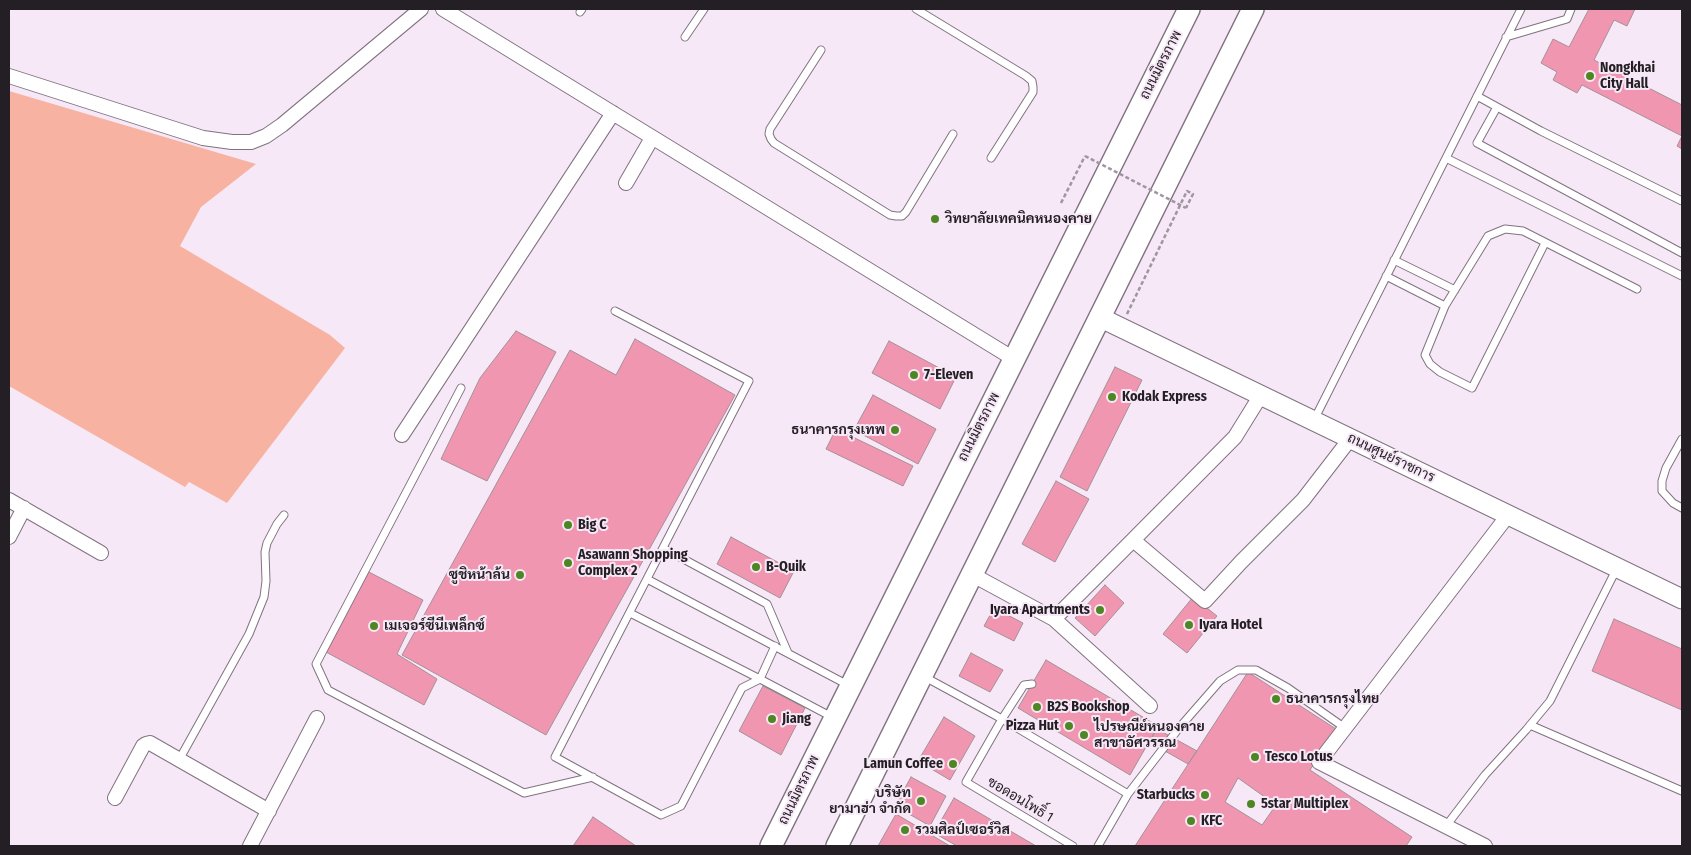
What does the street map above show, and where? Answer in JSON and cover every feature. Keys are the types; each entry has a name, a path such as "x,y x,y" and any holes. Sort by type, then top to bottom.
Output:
{"main road":[{"name":"ถนนมิตรภาพ","path":"771,846 1189,9"},
{"path":"837,846 1254,9"}],"street":[{"path":"9,76 203,138 232,142 251,142 266,136 282,125 421,9"},
{"path":"443,9 1014,359"},
{"path":"402,435 613,113"},
{"path":"626,183 652,138"},
{"name":"ถนนศูนย์ราชการ","path":"1099,317 1682,599"},
{"path":"1054,619 1235,437 1261,395"},
{"path":"1133,540 1205,601 1240,562 1303,500 1350,439"},
{"path":"9,500 101,553"},
{"path":"9,537 24,508"},
{"path":"1485,846 1319,762 1509,514"},
{"path":"971,574 1054,619 1150,706"},
{"path":"250,846 317,718"},
{"path":"115,798 143,746 150,743 269,811"}],"lane":[{"path":"685,37 704,9"},
{"path":"916,9 1032,81 1032,92 991,158"},
{"path":"1314,420 1521,9"},
{"path":"1506,37 1567,19 1571,9"},
{"path":"821,50 770,129 769,134 774,143 890,215 902,216 953,134"},
{"path":"1477,96 1541,131 1682,201"},
{"path":"1497,106 1477,143 1682,253"},
{"path":"1446,158 1682,276"},
{"path":"1545,243 1472,388 1440,372 1430,364 1425,355 1445,306 1488,236 1505,229 1523,232 1545,243 1637,289"},
{"path":"1394,260 1455,290"},
{"path":"1386,276 1445,306"},
{"path":"614,310 749,381 555,756 661,815 681,806 742,688 760,679 775,646"},
{"path":"460,388 316,664 328,690 524,793 593,777"},
{"path":"1682,438 1666,468 1662,481 1662,491 1673,503 1682,508"},
{"path":"179,760 249,634 264,597 266,543 276,524 284,515"},
{"path":"663,548 767,604 788,653"},
{"path":"1446,827 1485,775 1550,701 1618,567"},
{"path":"647,579 850,686"},
{"path":"630,613 834,718"},
{"path":"1098,846 1128,794 1179,728 1220,681 1238,670 1256,670 1288,688 1345,728"},
{"path":"922,675 1002,719 1128,794"},
{"path":"1002,719 1024,685 1032,684"},
{"name":"ซอดอนโพธิ์ 1","path":"1002,719 966,782 1073,846"},
{"path":"1530,725 1682,791"}],"path":[{"path":"1061,202 1085,156 1186,208 1193,194 1188,192 1121,327"}],"shaded area":[{"path":"9,91 256,164 201,207 180,246 330,335 345,348 227,503 189,482 185,487 9,386"}],"building":[{"name":"Nongkhai City Hall","path":"1589,9 1635,9 1627,26 1614,20 1594,60 1682,105 1682,136 1582,85 1577,93 1553,80 1557,72 1541,63 1553,39 1569,47"},
{"path":"1682,136 1682,149 1677,146"},
{"path":"516,331 556,352 487,481 441,459 480,378"},
{"name":"Big C","path":"635,339 735,395 546,735 402,655 570,350 616,375"},
{"name":"7-Eleven","path":"889,341 956,377 940,409 872,373"},
{"path":"1115,367 1142,380 1087,491 1060,477"},
{"name":"ธนาคารกรุงเทพ","path":"873,395 936,429 918,464 854,430"},
{"path":"836,429 913,466 903,486 826,449"},
{"path":"1056,481 1089,499 1055,562 1022,544"},
{"name":"B-Quik","path":"731,537 794,571 780,598 717,564"},
{"name":"เมเจอร์ซีนีเพล็กซ์","path":"365,570 423,600 397,654 437,679 424,705 326,652"},
{"name":"Iyara Apartments","path":"1105,585 1124,603 1095,636 1075,618"},
{"name":"Iyara Hotel","path":"1193,597 1217,616 1187,653 1163,634"},
{"path":"994,608 1023,623 1014,641 984,626"},
{"path":"1614,619 1682,649 1682,710 1592,671"},
{"path":"971,653 1003,670 990,692 959,676"},
{"path":"1046,660 1158,726 1130,775 1018,708"},
{"name":"Tesco Lotus","path":"1248,672 1336,729 1310,770 1412,837 1406,846 1135,846"},
{"name":"Jiang","path":"763,686 805,708 781,755 739,731"},
{"path":"944,717 975,736 950,780 918,761"},
{"path":"1157,729 1197,751 1188,764 1149,742"},
{"name":"บริษัท ยามาฮ่า จำกัด","path":"911,777 946,796 930,826 895,806"},
{"name":"5star Multiplex","path":"1238,778 1276,805 1262,825 1225,802"},
{"path":"954,798 1036,846 957,846 934,833"},
{"name":"รวมศิลป์เซอร์วิส","path":"896,814 950,846 878,846"},
{"path":"593,817 636,846 573,846"}],"place":[{"name":"Nongkhai City Hall","path":"1590,76"},
{"name":"วิทยาลัยเทคนิคหนองคาย","path":"935,219"},
{"name":"7-Eleven","path":"914,375"},
{"name":"Kodak Express","path":"1112,397"},
{"name":"ธนาคารกรุงเทพ","path":"895,430"},
{"name":"Big C","path":"568,525"},
{"name":"Asawann Shopping Complex 2","path":"568,563"},
{"name":"B-Quik","path":"756,567"},
{"name":"ซูชิหน้าล้น","path":"520,575"},
{"name":"Iyara Apartments","path":"1100,610"},
{"name":"Iyara Hotel","path":"1189,625"},
{"name":"เมเจอร์ซีนีเพล็กซ์","path":"374,626"},
{"name":"ธนาคารกรุงไทย","path":"1276,699"},
{"name":"B2S Bookshop","path":"1037,707"},
{"name":"Jiang","path":"772,719"},
{"name":"Pizza Hut","path":"1069,726"},
{"name":"ไปรษณีย์หนองคาย สาขาอัศวรรณ","path":"1084,735"},
{"name":"Tesco Lotus","path":"1255,757"},
{"name":"Lamun Coffee","path":"953,764"},
{"name":"Starbucks","path":"1205,795"},
{"name":"บริษัท ยามาฮ่า จำกัด","path":"921,801"},
{"name":"5star Multiplex","path":"1251,804"},
{"name":"KFC","path":"1191,821"},
{"name":"รวมศิลป์เซอร์วิส","path":"905,830"}]}
